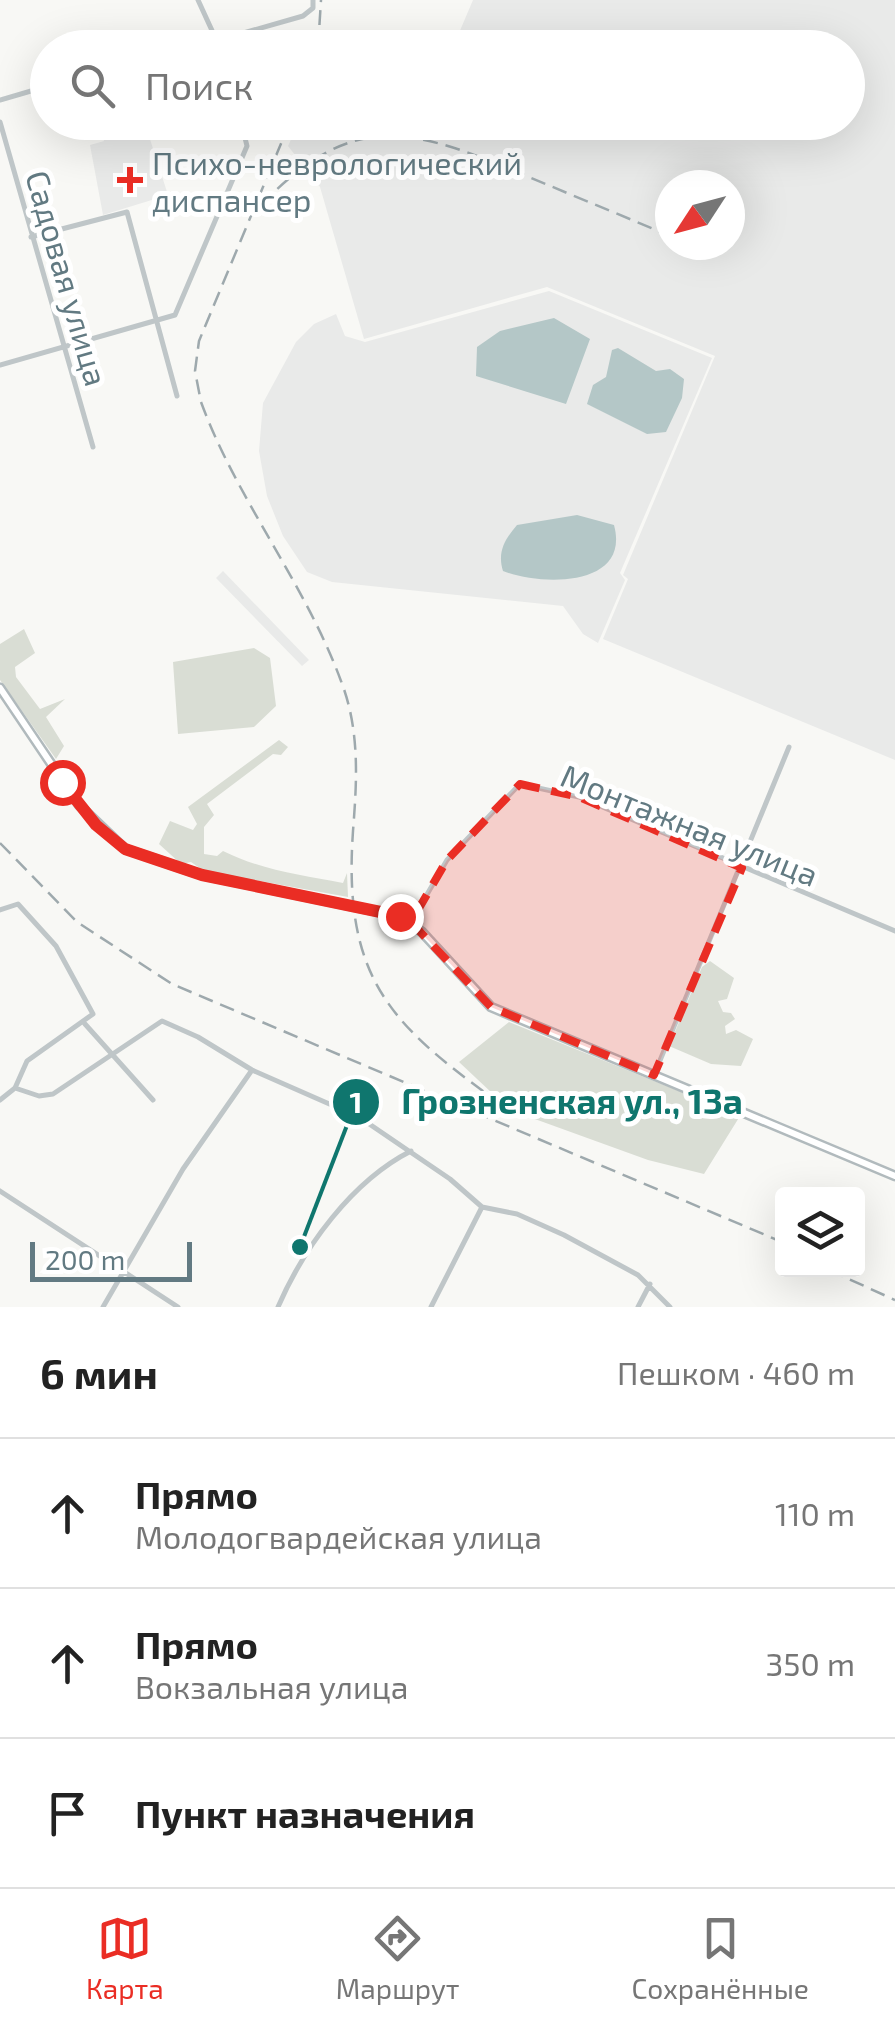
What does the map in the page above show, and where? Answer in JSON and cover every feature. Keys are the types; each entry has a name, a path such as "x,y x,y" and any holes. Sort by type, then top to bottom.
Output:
{"street":[{"path":"198,0 212,30"},
{"path":"261,30 303,16 313,8 313,0"},
{"path":"0,100 30,91"},
{"name":"Садовая улица","path":"0,122 92,447"},
{"path":"0,365 175,315 247,146 246,140"},
{"path":"31,237 128,212 177,396"},
{"path":"0,688 79,805 125,849 202,875 351,903 411,922 491,1008 895,1176"},
{"path":"654,1074 789,747"},
{"name":"Монтажная улица","path":"411,922 447,860 520,784 579,797 895,931"},
{"path":"0,910 15,902 56,946 88,998 93,1017 27,1061 15,1088 0,1100"},
{"path":"15,1088 47,1096 162,1021 198,1036 252,1070 359,1117 411,1151 482,1208 517,1214 564,1235 650,1284 670,1307"},
{"path":"84,1022 110,1056 153,1100"},
{"path":"103,1307 183,1169 252,1070"},
{"path":"278,1307 287,1286 344,1203 382,1166 411,1151"},
{"path":"0,1191 178,1307"},
{"path":"431,1307 482,1208"},
{"path":"638,1307 650,1284"}],"highlighted area":[{"path":"520,784 579,797 742,868 654,1075 491,1007 411,922 447,860"}],"shaded area":[{"path":"473,0 895,0 895,760 603,639 628,579 623,575 715,356 547,287 364,339 320,187 288,146 291,140 865,140 865,30 460,30"},
{"name":"Психо-неврологический диспансер","path":"150,140 168,195 103,215 90,145"},
{"path":"549,291 712,358 620,573 625,580 598,643 583,634 563,606 332,582 307,572 283,536 267,496 259,451 263,403 296,342 314,324 336,314 345,336 365,342"},
{"path":"554,318 590,339 566,404 476,376 477,347 500,331"},
{"path":"618,348 656,371 670,369 684,379 682,398 666,432 647,434 587,404 593,385 606,377 612,350"},
{"path":"577,515 614,525 616,546 609,561 596,571 559,580 503,571 503,546 517,525"},
{"path":"223,571 309,660 302,666 216,578"},
{"path":"24,629 35,653 15,667 16,677 40,709 65,699 46,717 64,746 56,759 0,680 0,644"},
{"path":"254,648 270,658 276,706 254,727 178,734 173,662"},
{"path":"279,740 288,747 281,755 273,754 207,804 214,815 204,827 204,854 217,856 223,851 267,867 343,883 347,873 348,897 204,871 191,862 181,864 159,844 170,821 193,830 197,824 188,807"},
{"path":"710,961 734,978 727,999 718,1001 723,1012 731,1013 735,1019 725,1026 726,1034 736,1030 753,1039 741,1066 711,1064 669,1046 702,967"},
{"path":"509,1022 740,1116 704,1174 648,1160 510,1110 459,1062"}],"railway":[{"path":"319,30 321,0"},
{"path":"283,140 199,341 195,371 201,402 233,473 309,610 347,699 356,755 352,885 357,929 368,967 386,1000 409,1029 515,1114"},
{"path":"261,205 294,174 325,153 361,140"},
{"path":"423,140 483,158 655,230"},
{"path":"0,843 77,922 172,984 775,1239"},
{"path":"844,1277 895,1300"}],"place":[{"name":"Психо-неврологический диспансер","path":"130,180"},
{"name":"Грозненская ул., 13а","path":"300,1247"}],"route":[{"path":"62,782 96,825 125,849 202,875 400,916"}]}
